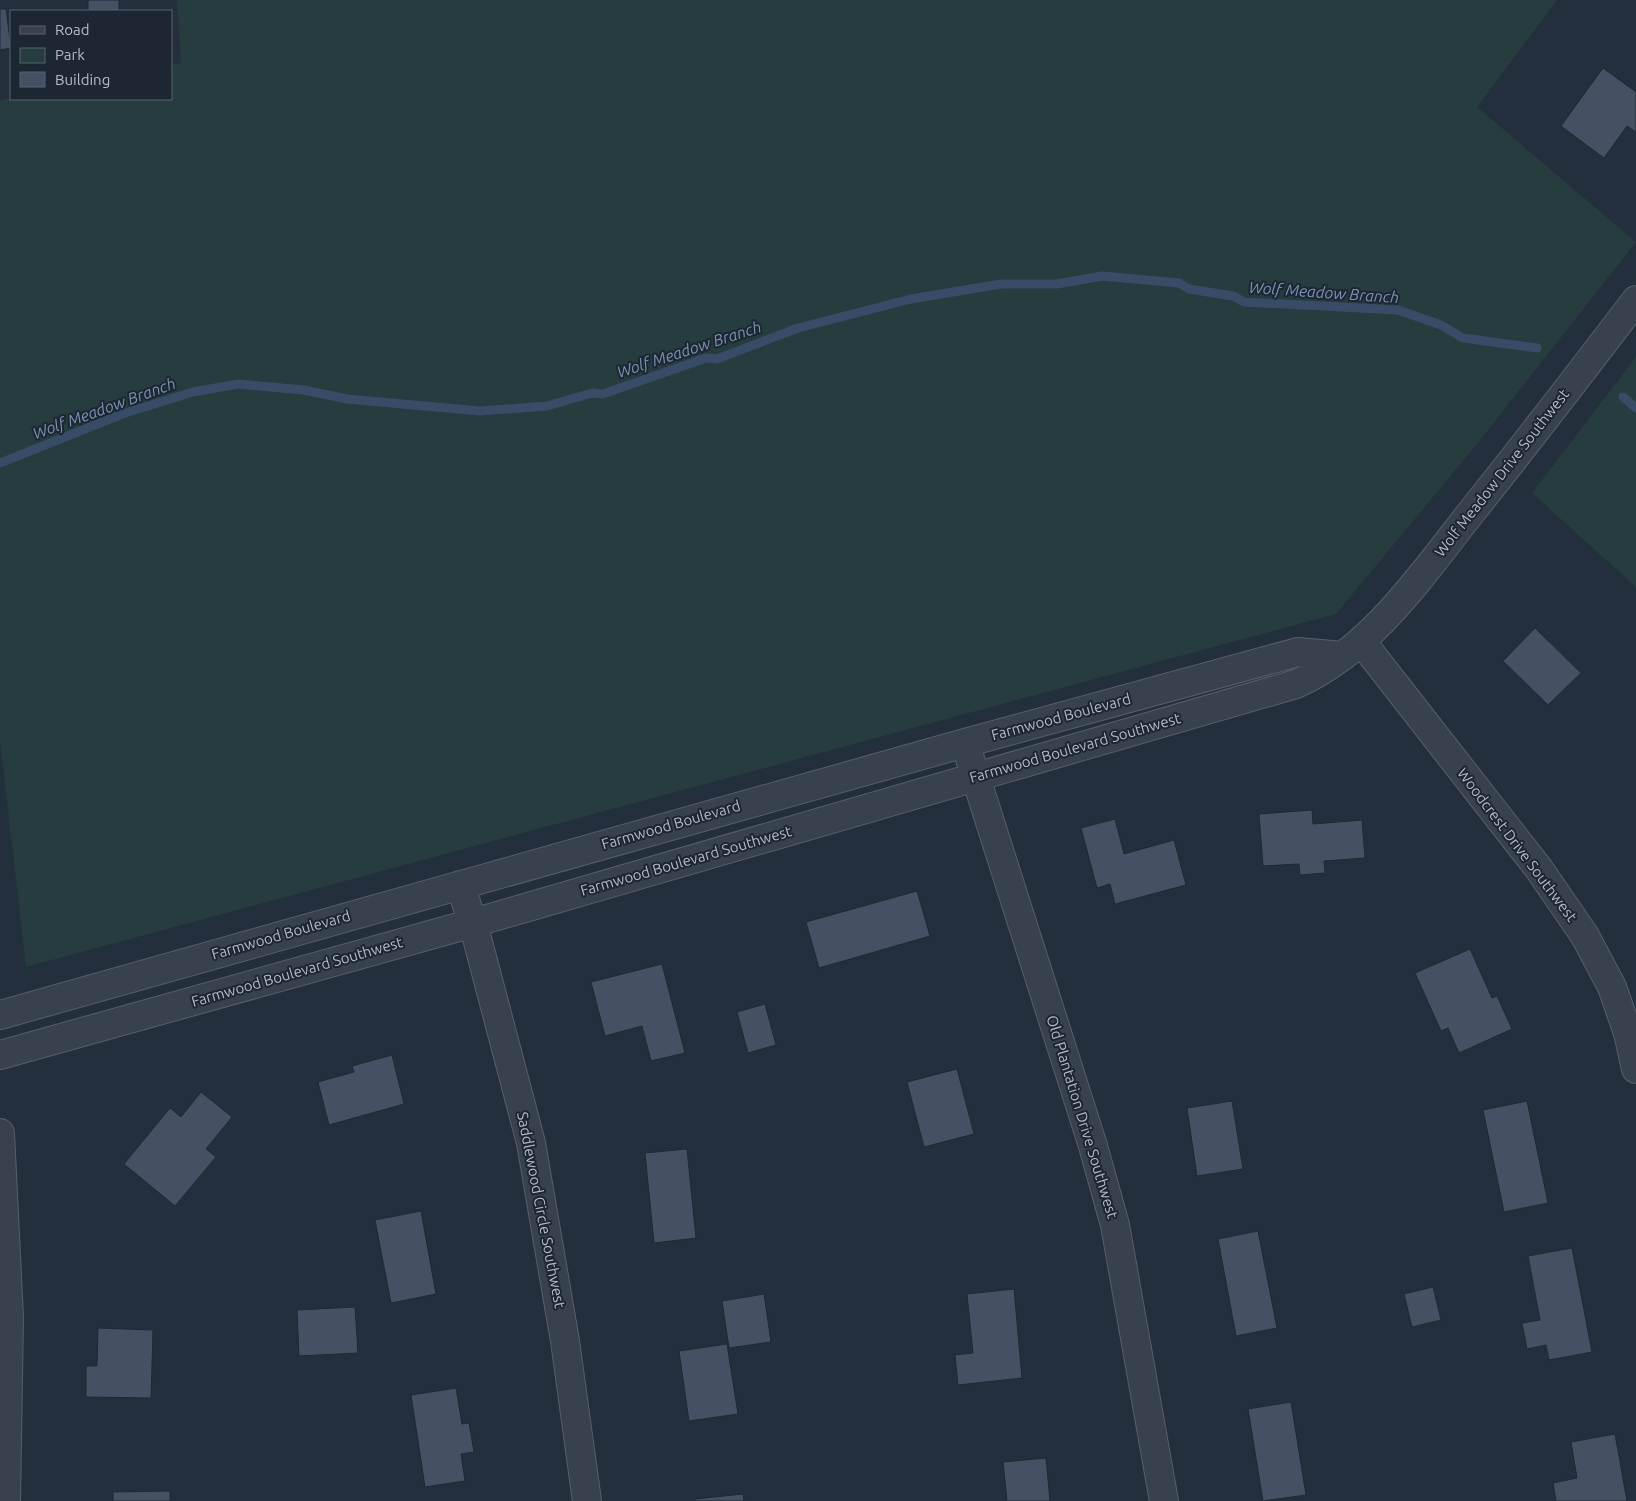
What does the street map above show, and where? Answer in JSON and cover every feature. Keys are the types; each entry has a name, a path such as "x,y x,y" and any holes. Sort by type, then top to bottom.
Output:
{"street":[{"name":"Wolf Meadow Drive Southwest","path":"1352,649 1404,597 1544,421 1636,300"},
{"name":"Farmwood Boulevard","path":"0,1014 965,743 1298,652 1352,649"},
{"name":"Farmwood Boulevard Southwest","path":"0,1054 473,923 1296,684 1315,676 1352,649"},
{"name":"Woodcrest Drive Southwest","path":"1352,649 1539,869 1585,936 1612,986 1628,1033 1636,1069"},
{"name":"Old Plantation Drive Southwest","path":"965,743 1093,1146 1116,1225 1164,1501"},
{"name":"Saddlewood Circle Southwest","path":"460,884 473,923 531,1143 565,1341 588,1501"},
{"path":"0,1133 9,1318 6,1501"}],"green space":[{"path":"177,0 1557,0 1477,107 1636,242 1477,444 1336,614 26,967 0,740 0,100 10,98 10,100 172,100 172,65 181,63"},
{"path":"1636,357 1636,587 1532,493"}],"building":[{"path":"88,0 119,0 119,10 88,10"},
{"path":"0,9 6,9 10,48 0,50"},
{"path":"1603,68 1636,92 1636,132 1627,126 1604,158 1561,126"},
{"path":"1535,628 1581,673 1548,705 1503,661"},
{"path":"1312,810 1313,824 1362,820 1365,858 1324,861 1325,873 1300,875 1299,864 1263,866 1259,814"},
{"path":"1115,819 1124,854 1174,840 1186,885 1115,904 1110,884 1097,888 1081,828"},
{"path":"917,891 930,936 819,968 806,922"},
{"path":"1470,949 1492,998 1497,996 1512,1029 1459,1053 1448,1028 1441,1031 1415,973"},
{"path":"662,964 685,1053 651,1061 642,1026 605,1036 591,982"},
{"path":"765,1004 776,1045 748,1053 737,1012"},
{"path":"392,1055 404,1104 329,1125 318,1082 354,1072 352,1066"},
{"path":"957,1069 974,1134 924,1147 907,1082"},
{"path":"201,1092 232,1117 206,1149 216,1157 175,1206 124,1164 170,1108 181,1117"},
{"path":"1232,1101 1243,1169 1197,1176 1187,1108"},
{"path":"1527,1101 1548,1203 1504,1212 1483,1110"},
{"path":"687,1149 696,1238 654,1243 645,1153"},
{"path":"421,1211 436,1294 391,1303 375,1220"},
{"path":"1258,1231 1277,1328 1236,1336 1218,1239"},
{"path":"1572,1248 1592,1352 1549,1360 1546,1345 1527,1349 1522,1323 1540,1320 1528,1256"},
{"path":"1433,1287 1441,1320 1412,1327 1404,1294"},
{"path":"1014,1289 1022,1378 958,1385 955,1355 973,1353 967,1294"},
{"path":"764,1294 771,1342 729,1348 722,1301"},
{"path":"355,1307 358,1353 299,1356 297,1310"},
{"path":"98,1328 153,1330 151,1398 86,1397 86,1366 97,1366"},
{"path":"727,1344 738,1414 689,1421 679,1351"},
{"path":"456,1388 462,1424 469,1423 474,1452 461,1454 465,1481 425,1487 411,1395"},
{"path":"1291,1402 1306,1495 1263,1501 1248,1409"},
{"path":"1615,1434 1627,1501 1556,1501 1553,1483 1577,1478 1571,1442"},
{"path":"1046,1458 1050,1501 1007,1501 1003,1462"},
{"path":"170,1491 170,1501 113,1501 113,1492"},
{"path":"743,1494 744,1501 695,1501 695,1499"}],"waterway":[{"name":"Wolf Meadow Branch","path":"0,463 125,413 193,392 238,384 304,390 347,399 480,411 547,406 592,393 603,394 706,358 717,359 798,328 911,299 1001,284 1057,284 1102,276 1179,283 1189,289 1233,296 1244,302 1398,310 1441,325 1463,338 1537,348"},
{"name":"Wolf Meadow Branch","path":"1623,397 1636,408"}]}
